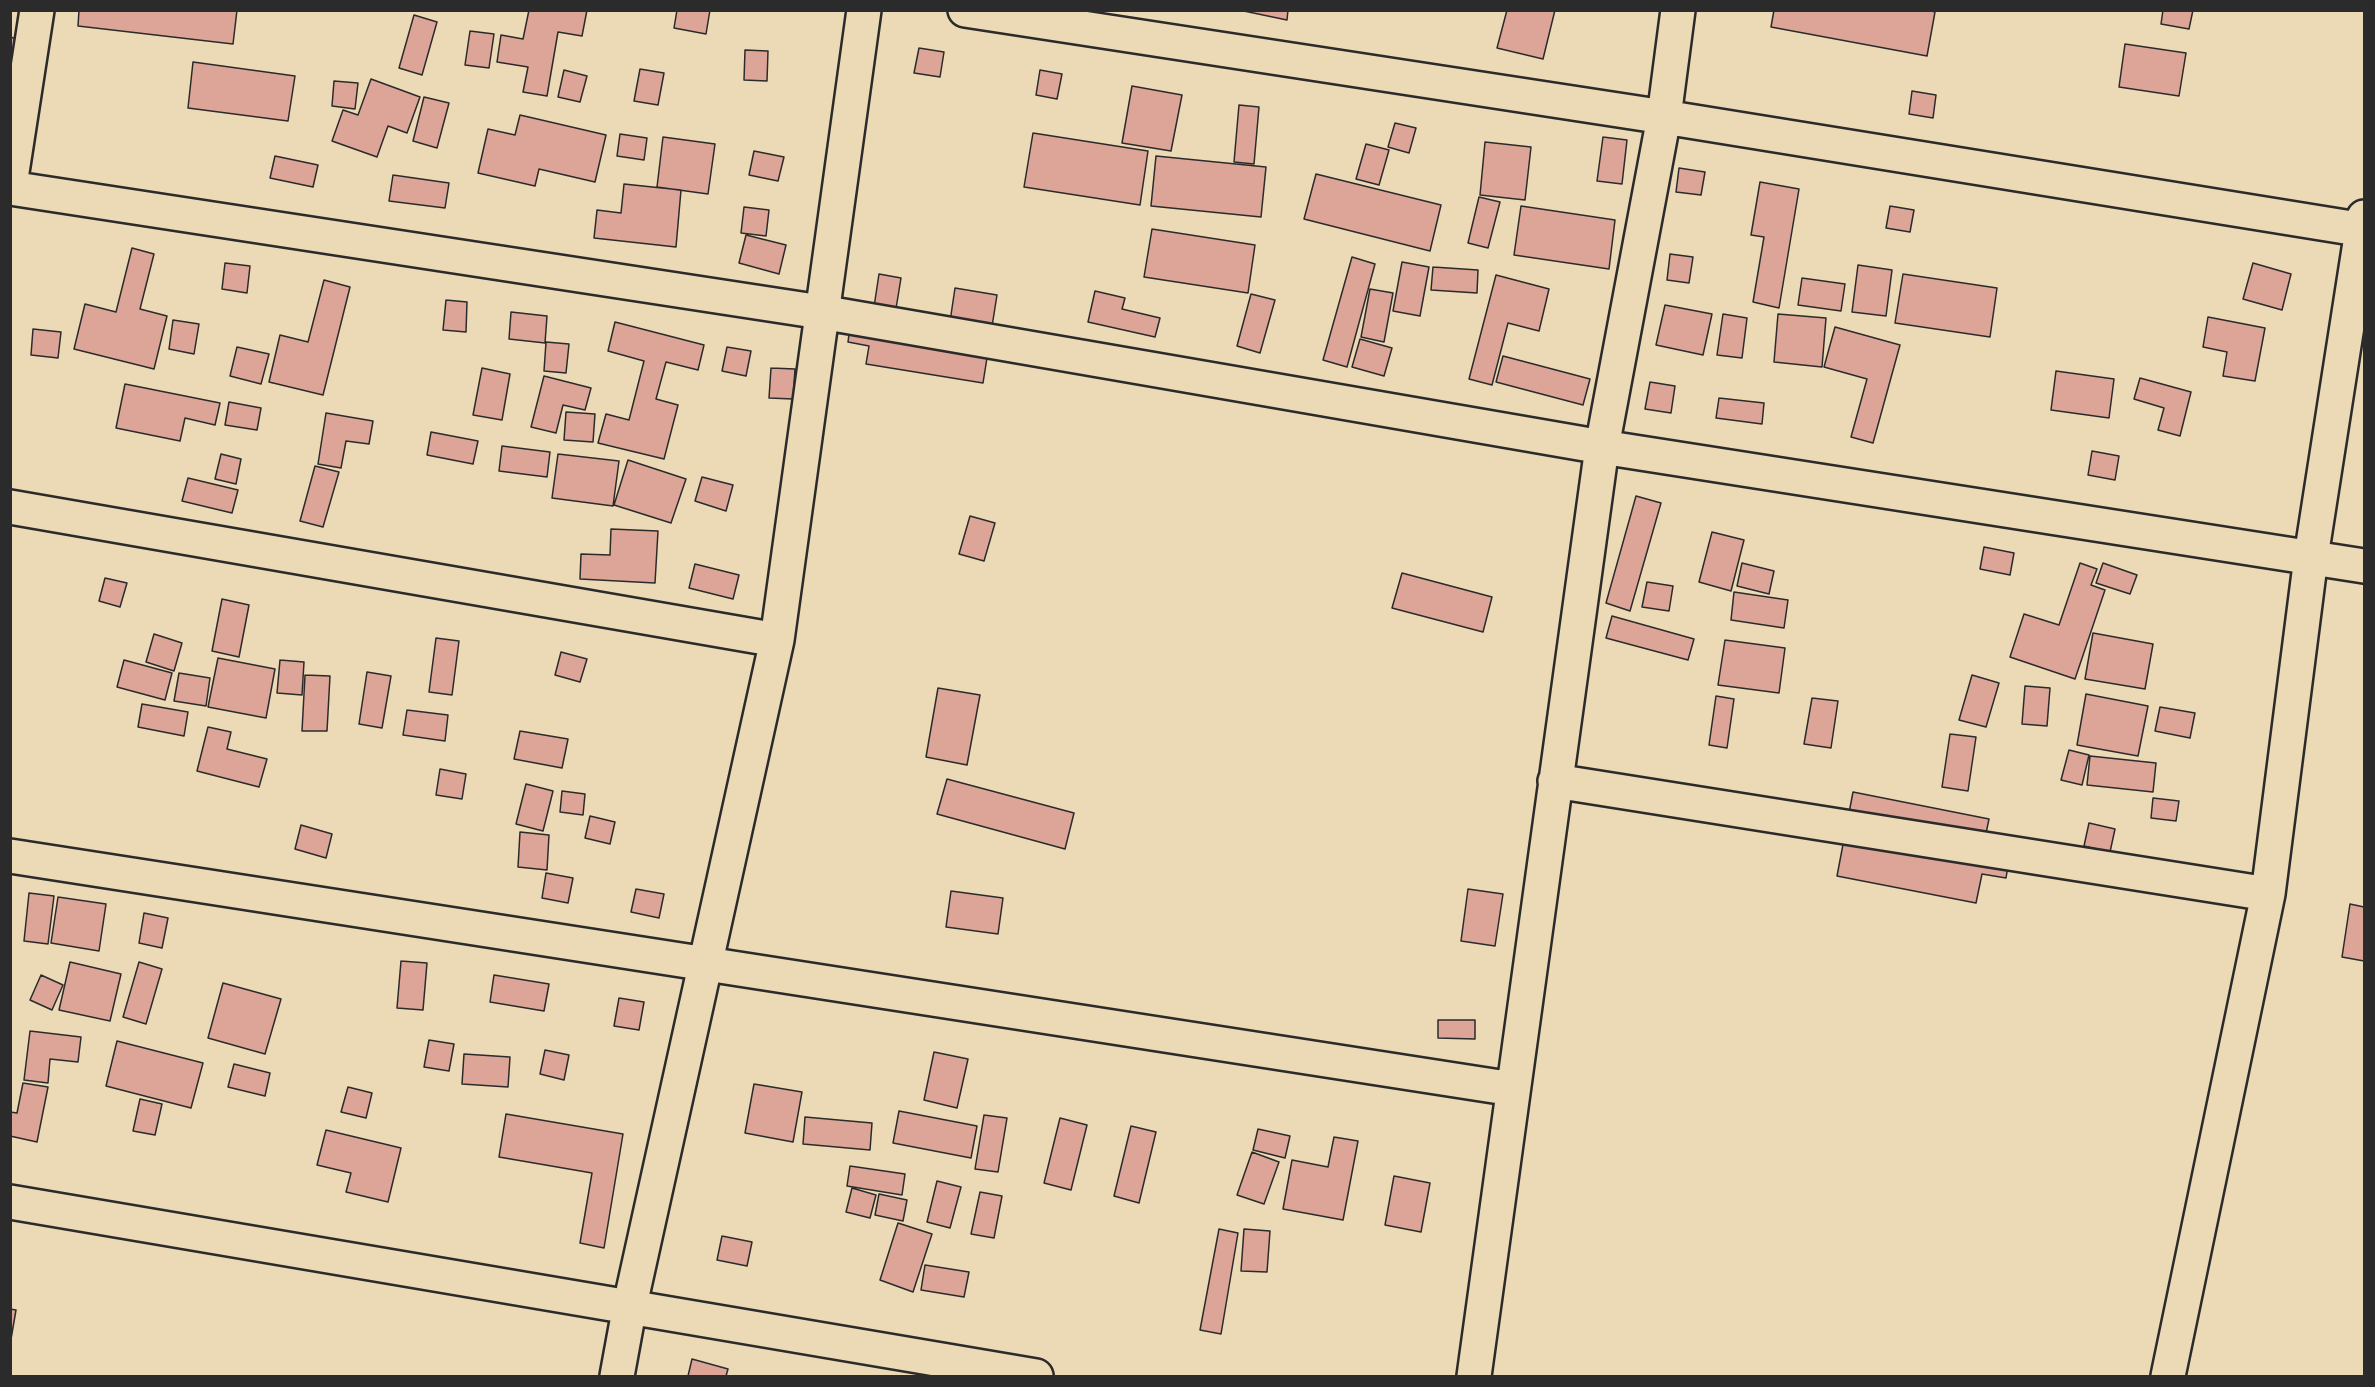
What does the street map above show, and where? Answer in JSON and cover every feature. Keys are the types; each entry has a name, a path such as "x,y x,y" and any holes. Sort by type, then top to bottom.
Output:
{"street":[{"path":"37,10 10,186 821,312 1602,447 2364,566"},
{"path":"617,1377 630,1305 777,640 864,10"},
{"path":"965,10 2364,225 2311,557 2268,894 2168,1377"},
{"path":"1474,1377 1602,447 1664,117 1678,10"},
{"path":"10,507 777,640"},
{"path":"1555,781 2268,894"},
{"path":"10,856 1513,1089"},
{"path":"10,1202 630,1305 1036,1377"}],"building":[{"path":"79,10 237,10 233,44 78,26"},
{"path":"529,10 587,10 582,36 558,32 547,96 523,92 528,67 497,62 501,35 523,39"},
{"path":"677,10 710,10 706,34 674,28"},
{"path":"1239,10 1288,10 1287,20"},
{"path":"1507,10 1555,10 1543,59 1497,48"},
{"path":"1774,10 1928,10 1935,12 1927,56 1771,27"},
{"path":"2163,10 2193,10 2189,29 2161,24"},
{"path":"414,15 437,22 422,75 399,68"},
{"path":"470,31 494,34 489,68 465,65"},
{"path":"10,37 17,39 10,63"},
{"path":"2125,44 2186,53 2179,96 2119,87"},
{"path":"919,48 944,52 940,77 914,73"},
{"path":"745,50 768,51 767,81 744,80"},
{"path":"193,62 295,76 288,121 188,108"},
{"path":"640,69 664,73 658,105 634,101"},
{"path":"564,70 587,76 580,102 558,97"},
{"path":"1040,70 1062,74 1057,99 1036,95"},
{"path":"371,79 420,97 407,133 388,126 377,157 332,141 343,110 358,115"},
{"path":"334,81 358,83 355,109 332,106"},
{"path":"1132,86 1182,95 1171,151 1122,143"},
{"path":"1912,91 1936,95 1933,118 1909,114"},
{"path":"424,97 449,103 437,148 413,141"},
{"path":"1239,105 1259,107 1254,164 1234,162"},
{"path":"520,115 606,135 595,182 539,169 535,186 478,173 488,129 515,135"},
{"path":"1395,123 1416,128 1409,153 1388,147"},
{"path":"1033,133 1148,151 1140,205 1024,187"},
{"path":"620,134 647,138 644,160 617,156"},
{"path":"663,137 715,144 708,194 657,187"},
{"path":"1603,137 1627,140 1622,184 1597,181"},
{"path":"1485,142 1531,147 1525,200 1480,195"},
{"path":"1366,144 1389,150 1379,185 1356,179"},
{"path":"754,151 784,157 778,181 749,175"},
{"path":"275,156 318,165 313,187 270,178"},
{"path":"1156,156 1266,167 1261,217 1151,206"},
{"path":"1679,168 1705,172 1701,195 1676,192"},
{"path":"1316,174 1441,205 1430,251 1304,219"},
{"path":"393,175 449,183 445,208 389,201"},
{"path":"1760,182 1799,189 1779,308 1753,302 1764,237 1751,235"},
{"path":"624,184 681,190 676,247 594,238 597,210 621,213"},
{"path":"1479,197 1500,202 1488,248 1468,243"},
{"path":"1521,206 1615,220 1609,269 1514,255"},
{"path":"1890,206 1914,210 1910,232 1886,228"},
{"path":"744,207 769,210 766,236 741,233"},
{"path":"1152,229 1255,245 1248,293 1144,277"},
{"path":"746,235 786,245 779,274 739,263"},
{"path":"132,248 154,254 140,309 167,316 154,369 74,349 85,304 116,312"},
{"path":"1670,254 1693,257 1689,283 1667,280"},
{"path":"1352,257 1375,264 1347,367 1323,360"},
{"path":"1402,262 1429,267 1420,316 1393,311"},
{"path":"225,263 250,266 247,293 222,289"},
{"path":"2253,263 2291,274 2282,310 2243,299"},
{"path":"1858,265 1892,270 1886,316 1852,312"},
{"path":"1433,267 1478,270 1477,293 1431,290"},
{"path":"879,274 901,278 893,327 948,335 955,288 997,295 983,383 866,364 869,346 848,342 853,303 874,307"},
{"path":"1903,274 1997,288 1990,337 1895,323"},
{"path":"1496,275 1549,289 1539,331 1508,323 1492,385 1469,379"},
{"path":"1802,278 1845,284 1841,311 1798,305"},
{"path":"324,280 350,287 323,395 269,382 280,335 308,342"},
{"path":"1370,289 1393,293 1384,342 1361,337"},
{"path":"1095,291 1125,298 1122,309 1160,318 1155,337 1088,322"},
{"path":"1251,294 1275,300 1260,353 1237,346"},
{"path":"446,300 467,302 466,332 443,330"},
{"path":"1665,305 1712,314 1703,355 1656,345"},
{"path":"511,312 547,316 545,343 509,339"},
{"path":"1723,314 1747,318 1742,358 1717,355"},
{"path":"1778,314 1826,318 1822,367 1774,362"},
{"path":"2208,317 2265,328 2255,381 2223,376 2227,352 2203,347"},
{"path":"173,320 199,324 194,354 169,349"},
{"path":"615,322 704,345 698,370 666,362 656,399 678,405 664,459 598,443 606,414 629,420 644,361 608,351"},
{"path":"1835,327 1900,345 1873,443 1851,437 1867,379 1824,367"},
{"path":"33,329 61,332 58,358 31,355"},
{"path":"1360,339 1392,348 1384,376 1352,367"},
{"path":"546,342 569,344 566,373 544,371"},
{"path":"237,347 269,354 261,384 230,376"},
{"path":"727,347 751,351 746,376 722,371"},
{"path":"1503,356 1590,379 1583,405 1496,382"},
{"path":"482,368 510,374 502,420 473,415"},
{"path":"771,368 795,369 793,399 769,398"},
{"path":"2056,371 2114,379 2109,418 2051,410"},
{"path":"544,376 591,388 585,410 563,405 556,433 531,427"},
{"path":"2140,378 2191,392 2180,436 2158,430 2164,408 2134,399"},
{"path":"1650,382 1675,386 1671,413 1645,409"},
{"path":"125,384 220,403 215,425 185,418 180,441 116,428"},
{"path":"1719,398 1764,403 1762,424 1716,418"},
{"path":"229,402 261,408 257,430 225,425"},
{"path":"566,412 595,414 593,442 564,440"},
{"path":"326,413 373,421 369,444 346,441 341,468 318,464"},
{"path":"431,432 478,441 473,464 427,455"},
{"path":"502,446 550,452 547,477 499,471"},
{"path":"2092,451 2119,456 2115,480 2088,475"},
{"path":"221,454 241,459 236,484 215,479"},
{"path":"558,454 619,461 613,506 552,498"},
{"path":"628,460 686,479 671,523 614,505"},
{"path":"315,466 339,472 323,527 300,521"},
{"path":"702,477 733,485 726,511 695,501"},
{"path":"188,478 238,490 232,513 182,501"},
{"path":"1636,496 1661,503 1630,611 1606,603"},
{"path":"970,516 995,523 984,561 959,554"},
{"path":"611,529 658,531 655,583 580,579 581,554 610,555"},
{"path":"1712,532 1744,540 1731,591 1699,582"},
{"path":"1984,547 2014,553 2010,575 1980,569"},
{"path":"1742,563 1774,571 1769,594 1737,586"},
{"path":"2080,563 2097,569 2091,585 2105,590 2075,679 2010,657 2024,614 2059,625"},
{"path":"2103,563 2137,575 2130,594 2096,583"},
{"path":"695,564 739,575 733,599 689,588"},
{"path":"1402,573 1492,597 1483,632 1392,608"},
{"path":"105,578 127,583 120,607 99,601"},
{"path":"1647,582 1673,586 1669,611 1642,607"},
{"path":"1734,592 1788,600 1784,628 1731,620"},
{"path":"222,599 249,605 239,657 212,651"},
{"path":"1612,616 1694,639 1688,660 1606,638"},
{"path":"2093,633 2153,644 2145,689 2085,679"},
{"path":"154,634 182,643 174,671 146,662"},
{"path":"436,638 459,641 452,695 429,692"},
{"path":"1725,640 1785,648 1779,693 1718,685"},
{"path":"561,652 587,659 580,682 555,675"},
{"path":"218,658 275,669 266,718 208,707"},
{"path":"124,660 172,673 165,700 117,687"},
{"path":"280,660 304,662 302,695 277,693"},
{"path":"367,672 391,676 382,728 359,724"},
{"path":"179,673 210,678 206,706 174,701"},
{"path":"305,675 330,676 327,731 302,731"},
{"path":"1972,675 1999,683 1986,727 1959,720"},
{"path":"2025,686 2050,688 2047,726 2022,724"},
{"path":"938,688 980,695 967,765 926,757"},
{"path":"2086,694 2148,706 2138,756 2077,745"},
{"path":"1716,696 1734,699 1727,748 1709,745"},
{"path":"1812,698 1838,701 1831,748 1804,744"},
{"path":"142,704 188,712 184,736 138,727"},
{"path":"2160,707 2195,713 2190,738 2155,731"},
{"path":"407,710 448,715 445,741 403,735"},
{"path":"208,727 231,732 227,749 267,759 259,787 197,771"},
{"path":"520,731 568,739 562,768 514,759"},
{"path":"1950,734 1976,737 1968,791 1942,787"},
{"path":"2069,750 2089,755 2082,785 2061,780"},
{"path":"2090,756 2156,763 2153,792 2087,785"},
{"path":"440,769 466,774 462,799 436,795"},
{"path":"947,779 1074,813 1065,849 937,814"},
{"path":"526,784 553,791 543,831 516,824"},
{"path":"562,791 585,794 583,815 560,812"},
{"path":"1853,792 1989,819 1984,843 2011,848 2006,878 1982,874 1976,903 1837,876"},
{"path":"2153,798 2179,801 2176,821 2151,818"},
{"path":"590,816 615,822 610,844 585,838"},
{"path":"2089,823 2115,829 2110,852 2084,846"},
{"path":"301,825 332,834 326,858 295,849"},
{"path":"520,832 549,835 547,870 518,867"},
{"path":"546,873 573,878 568,903 542,898"},
{"path":"636,889 664,894 659,918 631,912"},
{"path":"1468,889 1503,894 1495,946 1461,941"},
{"path":"951,891 1003,898 998,934 946,927"},
{"path":"29,893 54,896 48,944 24,941"},
{"path":"58,897 106,904 99,951 51,943"},
{"path":"2350,904 2364,907 2364,961 2342,957"},
{"path":"144,913 168,918 162,948 139,943"},
{"path":"401,961 427,963 423,1010 397,1008"},
{"path":"70,962 121,974 110,1021 59,1010"},
{"path":"139,962 162,969 146,1024 123,1017"},
{"path":"41,975 63,985 52,1010 30,1000"},
{"path":"494,975 549,984 544,1011 490,1002"},
{"path":"223,983 281,999 265,1054 208,1038"},
{"path":"619,998 644,1002 639,1030 614,1026"},
{"path":"1438,1020 1475,1020 1475,1039 1438,1038"},
{"path":"30,1031 81,1037 78,1062 50,1059 48,1083 24,1080"},
{"path":"429,1040 454,1044 449,1071 424,1067"},
{"path":"117,1041 203,1063 191,1108 106,1086"},
{"path":"545,1050 569,1055 564,1080 540,1074"},
{"path":"934,1052 968,1059 957,1108 924,1100"},
{"path":"464,1054 510,1057 508,1087 462,1084"},
{"path":"234,1064 270,1073 265,1096 228,1087"},
{"path":"23,1083 48,1087 37,1142 10,1136 10,1112 17,1113"},
{"path":"754,1084 802,1092 793,1142 745,1133"},
{"path":"348,1087 372,1093 366,1118 341,1112"},
{"path":"140,1099 162,1104 155,1135 133,1131"},
{"path":"899,1111 977,1126 971,1158 893,1143"},
{"path":"506,1114 623,1134 604,1248 580,1243 592,1173 499,1157"},
{"path":"984,1115 1007,1118 998,1172 975,1169"},
{"path":"805,1117 872,1123 870,1150 803,1144"},
{"path":"1060,1118 1087,1125 1071,1190 1044,1183"},
{"path":"1131,1126 1156,1132 1139,1203 1114,1196"},
{"path":"1258,1129 1290,1136 1285,1158 1253,1150"},
{"path":"326,1130 401,1148 388,1202 346,1192 351,1173 317,1165"},
{"path":"1334,1137 1358,1141 1343,1220 1283,1209 1292,1160 1328,1167"},
{"path":"1252,1152 1279,1162 1264,1204 1237,1195"},
{"path":"850,1166 905,1174 902,1195 847,1186"},
{"path":"1394,1176 1430,1183 1421,1232 1385,1225"},
{"path":"937,1181 961,1187 950,1228 927,1222"},
{"path":"852,1188 876,1195 870,1218 846,1212"},
{"path":"980,1192 1002,1196 994,1238 971,1234"},
{"path":"879,1194 907,1200 903,1221 875,1215"},
{"path":"898,1223 932,1234 913,1292 880,1280"},
{"path":"1219,1229 1238,1233 1221,1334 1200,1330"},
{"path":"1244,1229 1270,1231 1267,1272 1241,1271"},
{"path":"722,1236 752,1242 747,1266 717,1260"},
{"path":"925,1265 969,1272 964,1297 921,1290"},
{"path":"10,1309 16,1310 10,1345"},
{"path":"692,1359 728,1369 726,1376 688,1376"}]}
